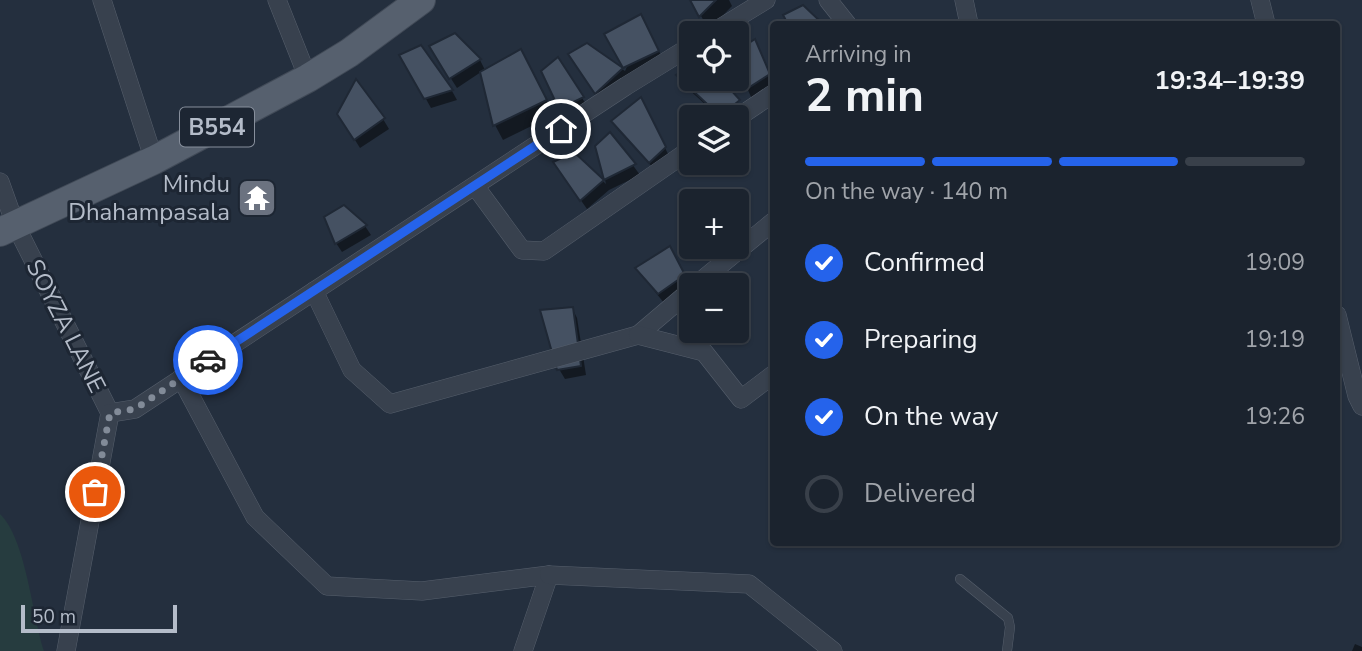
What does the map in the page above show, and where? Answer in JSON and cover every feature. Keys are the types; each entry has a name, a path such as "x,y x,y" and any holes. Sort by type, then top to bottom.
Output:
{"main road":[{"name":"B554","path":"7,228 154,160 308,78 349,53 421,0"}],"street":[{"path":"102,0 154,160"},
{"path":"277,0 308,78"},
{"path":"732,21 766,0"},
{"path":"828,0 845,21"},
{"path":"964,0 968,21"},
{"path":"1260,0 1265,21"},
{"name":"SOYZA LANE","path":"0,182 7,228 110,413 135,409 679,54"},
{"path":"749,110 770,96"},
{"path":"475,186 522,250 544,251 679,157"},
{"path":"710,273 770,223"},
{"path":"314,291 352,370 390,404 638,335 679,300"},
{"path":"1340,326 1357,396 1362,406"},
{"path":"638,335 704,352 741,398 770,377"},
{"path":"181,378 255,517 327,586 422,591 549,575 750,584 833,651"},
{"path":"66,651 110,413"},
{"path":"523,651 549,575"}],"lane":[{"path":"960,579 1008,618 1010,627 1007,651"}],"green space":[{"path":"0,514 9,526 22,559 44,651 0,651"}],"building":[{"path":"690,0 716,0 699,17"},
{"path":"803,5 820,21 786,21 783,15"},
{"path":"641,14 659,51 623,68 604,34"},
{"path":"455,33 481,59 449,79 429,46"},
{"path":"755,39 770,74 749,87 749,43"},
{"path":"587,43 623,68 595,94 568,54"},
{"path":"421,45 453,90 424,99 399,55"},
{"path":"521,49 547,100 493,126 480,72"},
{"path":"558,57 584,97 559,109 541,71"},
{"path":"356,79 385,118 354,140 337,114"},
{"path":"693,91 732,91 740,100 734,105 708,105"},
{"path":"641,97 666,147 649,163 611,121"},
{"path":"610,132 636,164 604,180 595,146"},
{"path":"574,152 604,180 580,201 553,162"},
{"path":"344,205 367,225 335,244 324,217"},
{"path":"670,246 684,273 679,273 679,279 658,294 635,268"},
{"path":"573,307 581,366 557,370 540,310"}],"way so far":[{"path":"95,492 110,413 135,409 208,360"}],"place":[{"name":"Mindu Dhahampasala","path":"257,198"}],"route":[{"path":"208,360 561,129"}]}
